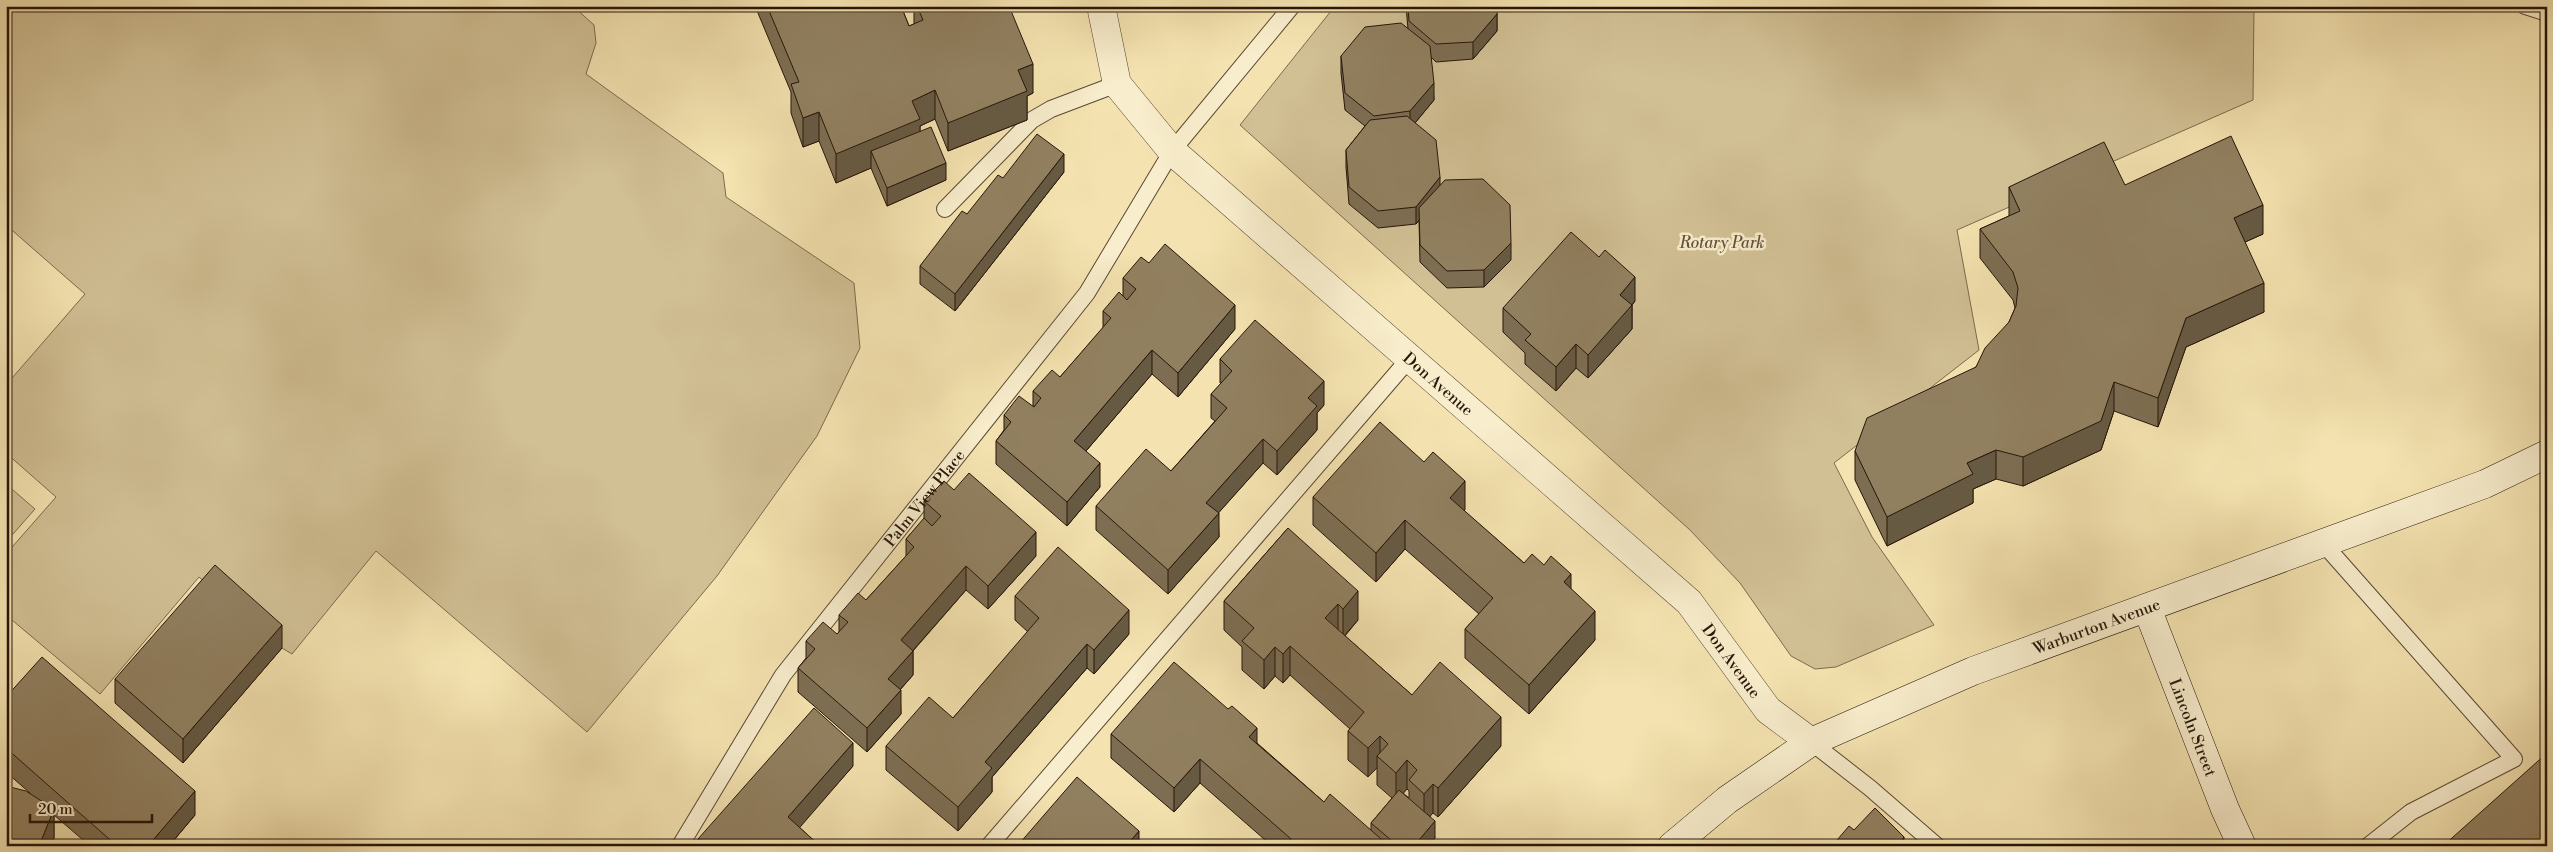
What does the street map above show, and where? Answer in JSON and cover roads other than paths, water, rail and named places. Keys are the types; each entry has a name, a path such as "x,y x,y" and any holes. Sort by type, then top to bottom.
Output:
{"street":[{"name":"Don Avenue","path":"1101,6 1117,84 1172,152 1688,602 1768,710 1811,742"},
{"name":"Warburton Avenue","path":"1672,846 1726,800 1811,742 1973,671 2485,484 2547,454"},
{"name":"Lincoln Street","path":"2147,608 2225,809 2242,846"}],"lane":[{"name":"Palm View Place","path":"680,846 783,675 1087,293 1172,152 1292,6"},
{"path":"2525,6 2547,13"},
{"path":"945,209 1032,120 1052,109 1117,84"},
{"path":"989,846 1409,359"},
{"path":"2322,542 2514,759 2411,812 2368,846"},
{"path":"1811,742 1870,788 1937,846"}],"park label":[{"name":"Rotary Park","path":"1722,242"}]}
